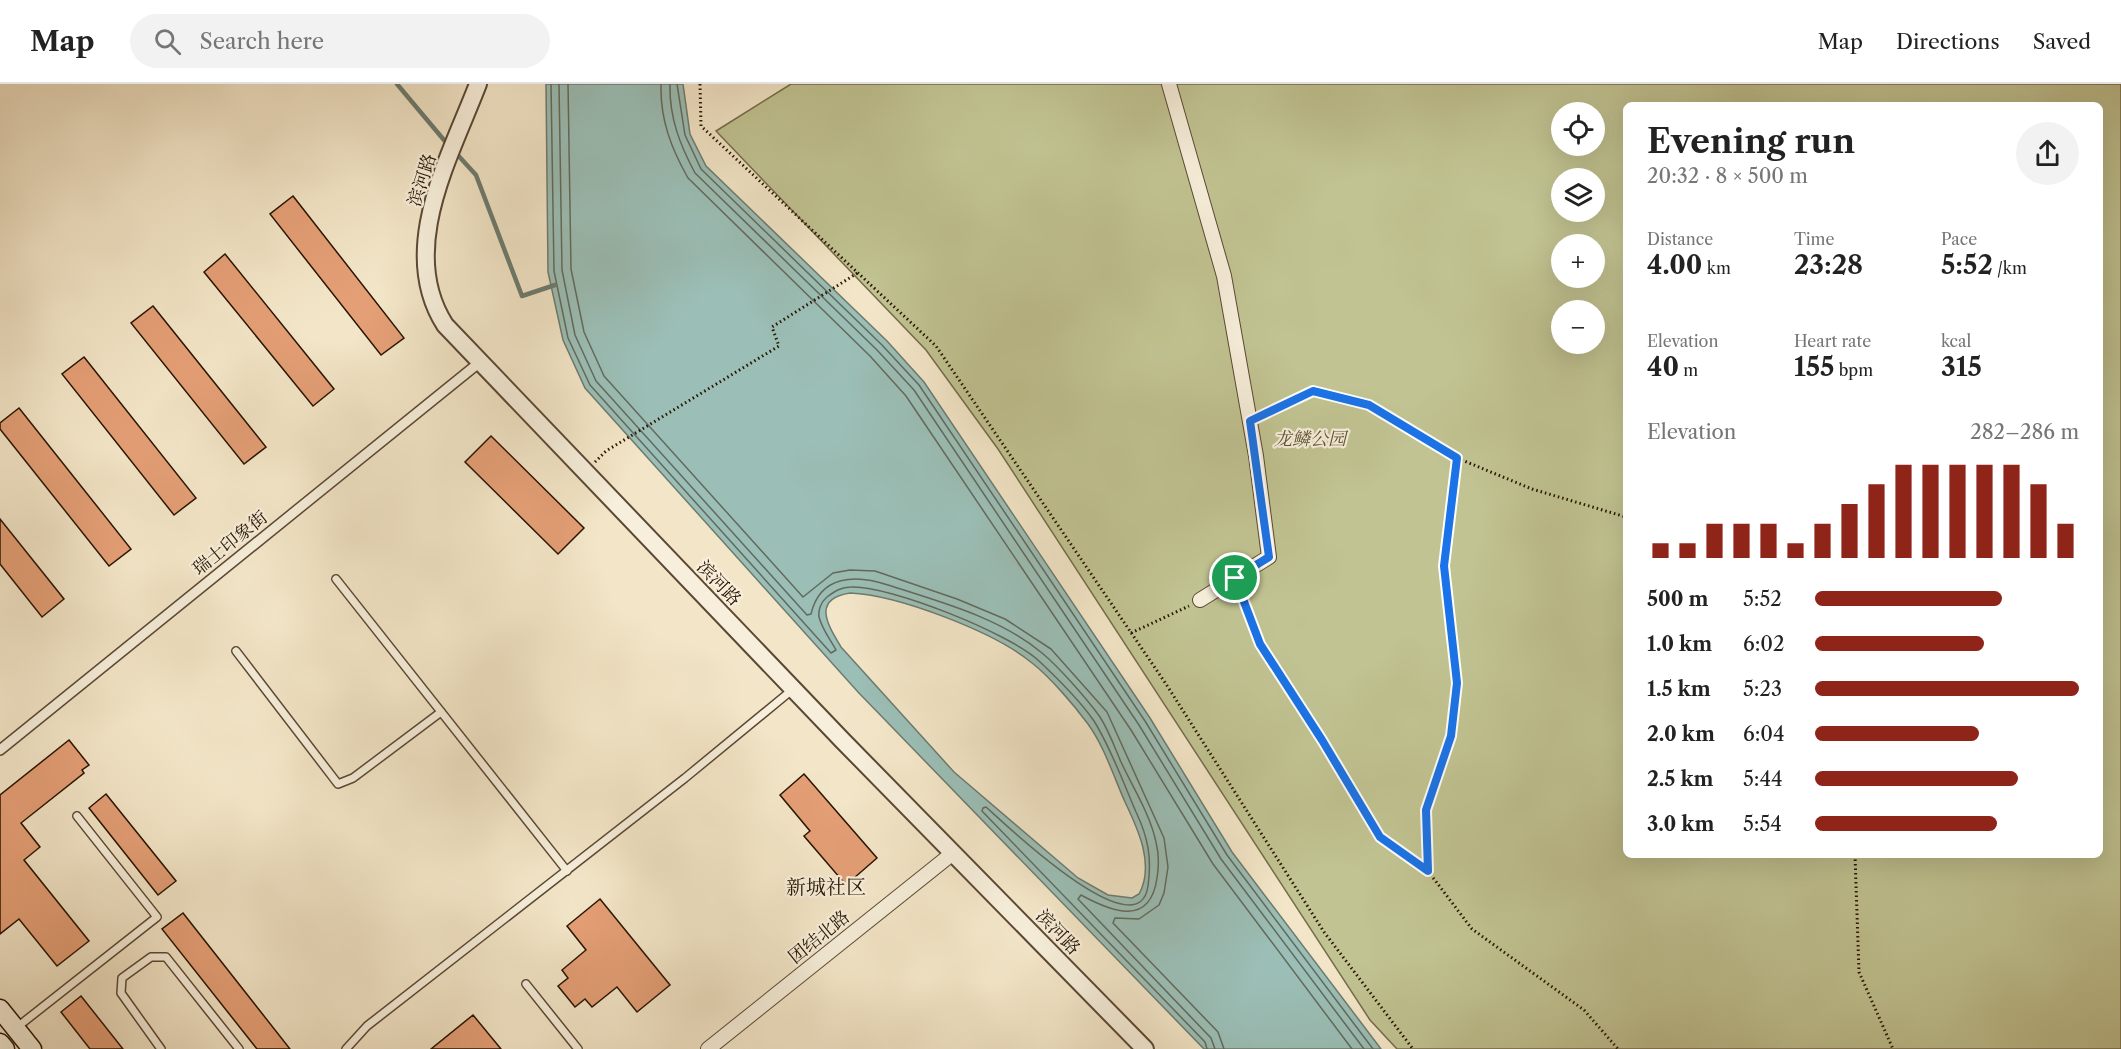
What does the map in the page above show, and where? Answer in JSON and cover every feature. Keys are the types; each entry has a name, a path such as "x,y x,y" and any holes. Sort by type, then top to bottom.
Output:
{"main road":[{"path":"0,1009 32,1049"},
{"path":"0,1043 5,1049"}],"street":[{"name":"滨河路","path":"478,84 443,174 428,225 424,254 429,294 445,325 793,688 1145,1049"},
{"path":"1169,84 1224,276 1250,421 1269,557 1200,600"},
{"name":"瑞士印象街","path":"0,750 480,362"},
{"name":"团结北路","path":"708,1049 953,853"}],"lane":[{"path":"336,579 567,871"},
{"path":"236,651 338,784 353,778 441,712"},
{"path":"346,1049 367,1026 686,778 793,688"},
{"path":"16,1029 157,917 77,816"},
{"path":"161,1049 121,993 122,978 151,957 165,957 239,1049"},
{"path":"526,984 578,1049"}],"path":[{"path":"700,84 701,126 936,346 1131,633 1324,932 1413,1049"},
{"path":"606,451 779,346 772,327 859,272"},
{"path":"1250,421 1313,391 1369,405 1457,458 1532,489 1623,516"},
{"path":"1428,871 1426,810 1451,736 1457,683 1444,566 1457,458"},
{"path":"1235,578 1260,644 1322,740 1380,837 1428,871 1472,929 1584,1010 1618,1049"},
{"path":"1131,633 1200,600"},
{"path":"1856,858 1858,972 1893,1049"}],"green space":[{"name":"龙鳞公园","path":"791,84 2121,84 2121,1049 1397,1049 1370,1020 998,449 926,350 716,131"}],"water":[{"path":"546,84 683,84 690,134 706,166 887,341 924,382 1150,718 1232,852 1381,1049 1204,1049 858,692 585,388 563,340 548,272","holes":["850,593 870,595 945,617 995,639 1032,663 1062,692 1088,724 1099,742 1135,824 1145,859 1144,883 1139,894 1132,898 1108,895 1078,878 954,772 841,647 831,630 826,614 827,607 838,596"]}],"building":[{"path":"293,196 404,338 381,355 270,214"},
{"path":"225,254 334,389 313,406 204,272"},
{"path":"153,306 266,447 244,464 131,323"},
{"path":"84,357 196,498 174,515 62,374"},
{"path":"19,408 131,549 109,566 0,429 0,423"},
{"path":"491,436 584,528 558,554 465,462"},
{"path":"0,519 64,599 42,617 0,564"},
{"path":"69,740 89,765 82,770 84,773 21,823 40,847 24,860 89,941 57,966 19,919 0,934 0,795"},
{"path":"804,774 877,858 846,885 804,836 810,831 780,795"},
{"path":"106,794 176,881 158,895 89,808"},
{"path":"600,899 670,985 637,1012 617,987 592,1007 585,999 575,1007 558,986 568,978 562,970 586,950 567,926"},
{"path":"183,913 290,1049 257,1049 162,929"},
{"path":"81,996 123,1049 90,1049 61,1012"},
{"path":"473,1015 501,1049 431,1049"}],"waterway":[{"path":"397,84 449,146"},
{"path":"455,152 476,175 522,296 555,285"}],"district":[{"name":"新城社区","path":"826,887"}],"route":[{"path":"1313,391 1369,405 1457,458 1444,566 1457,683 1451,736 1426,810 1428,871 1380,837 1322,740 1260,644 1235,578 1269,557 1250,421 1313,391"}]}
